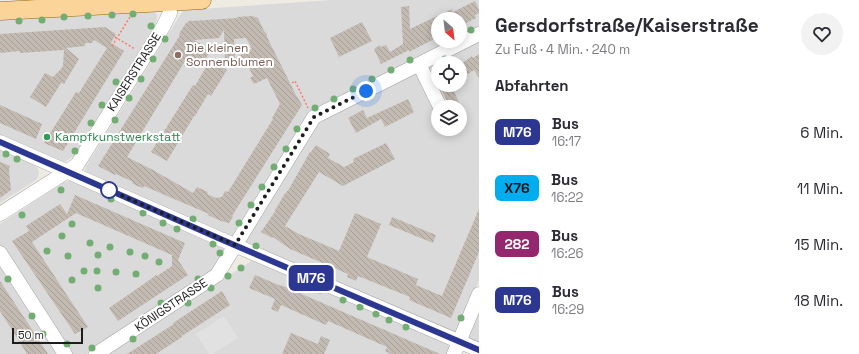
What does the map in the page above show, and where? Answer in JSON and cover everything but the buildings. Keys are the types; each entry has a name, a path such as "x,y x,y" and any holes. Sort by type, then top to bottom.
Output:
{"main road":[{"path":"0,11 60,4 202,0"}],"street":[{"name":"KAISERSTRASSE","path":"0,214 77,165 170,13 169,2"},
{"name":"KÖNIGSTRASSE","path":"96,354 217,274 314,117 479,34"},
{"path":"419,64 437,100"},
{"path":"0,142 235,245 456,348 479,350"},
{"path":"0,253 65,354"},
{"path":"456,348 479,294"}],"path":[{"path":"112,46 116,37 131,16"},
{"path":"116,37 135,49"},
{"path":"292,83 295,81 309,109"}],"shaded area":[{"path":"332,0 479,0 479,28 467,34 467,12 431,12 431,48 438,48 310,112 233,237 86,174 85,171 85,168 184,10"},
{"path":"150,10 155,12 157,15 155,25 74,156 63,163 0,136 0,20"},
{"path":"479,41 479,281 457,330 454,332 245,243 318,121 431,65 431,92 467,92 467,56 449,56"},
{"path":"0,149 35,165 39,174 36,180 0,203"},
{"path":"70,181 225,249 211,272 86,354 72,354 0,245 0,224 64,182"},
{"path":"253,260 447,343 449,347 448,354 106,354"},
{"path":"0,264 59,354 0,354"},
{"path":"479,309 479,343 470,340 468,335"},
{"path":"224,316 238,338 213,354 209,354 196,334"}],"bus line":[{"name":"M76","path":"0,142 479,350"}],"place":[{"name":"Die kleinen Sonnenblumen","path":"178,55"},
{"name":"Kampfkunstwerkstatt","path":"47,137"}],"route":[{"path":"109,190 235,245 314,117 366,91"}]}
